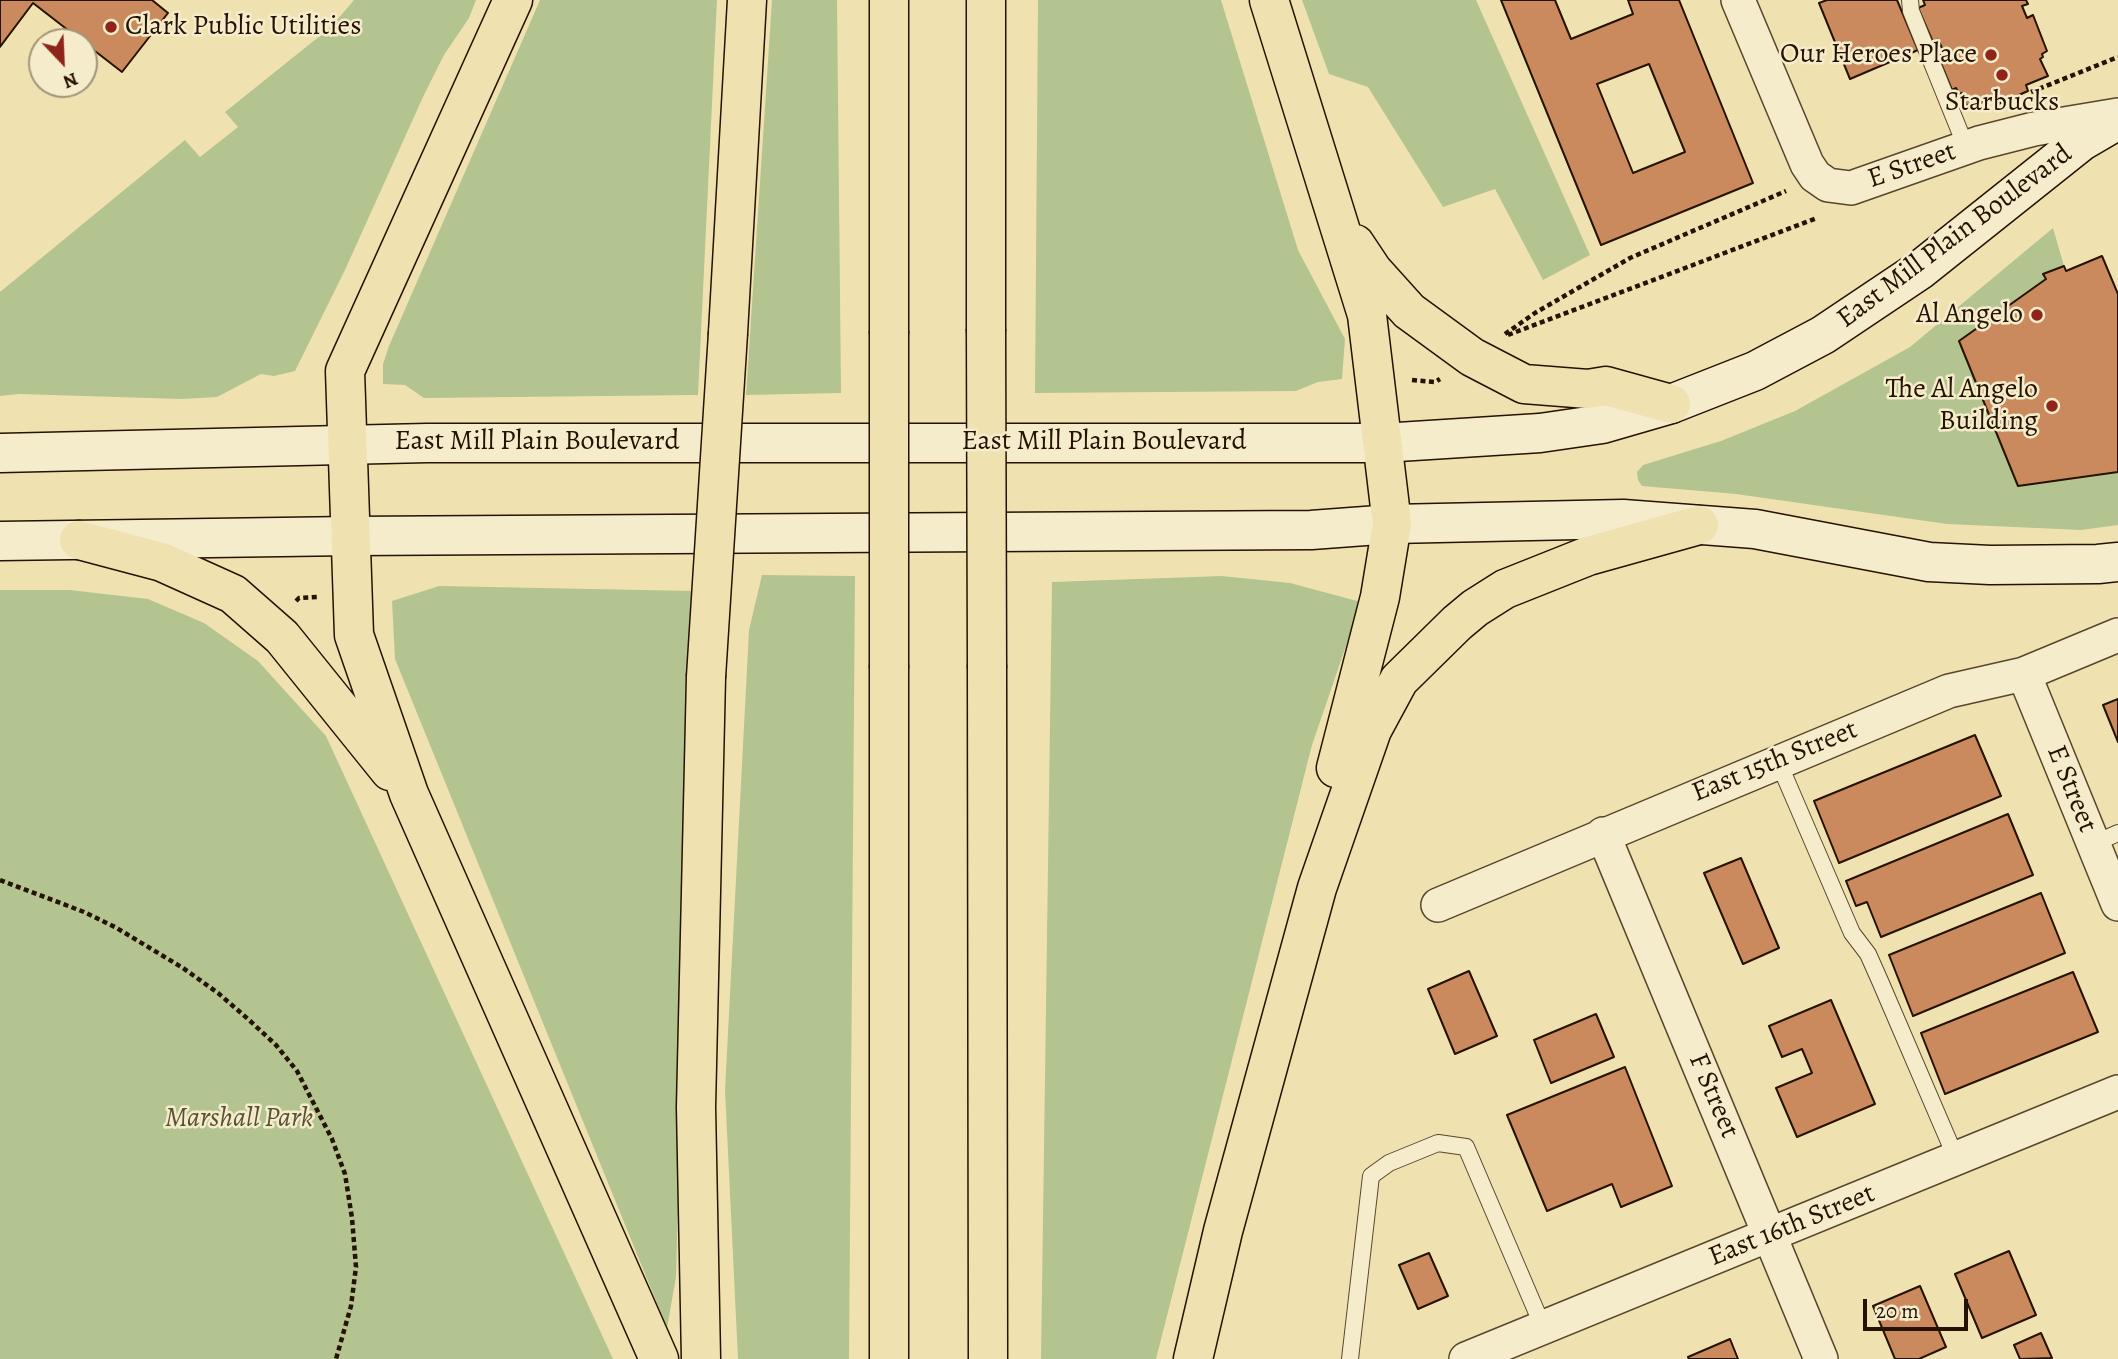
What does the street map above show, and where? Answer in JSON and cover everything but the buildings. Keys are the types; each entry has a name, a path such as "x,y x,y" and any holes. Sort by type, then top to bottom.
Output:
{"highway":[{"path":"513,0 345,371 354,635 409,794 659,1359"},
{"path":"701,1359 696,1107 706,677 747,0"},
{"path":"889,0 889,1359"},
{"path":"986,0 988,1359"},
{"path":"1269,0 1367,315 1391,524 1380,597 1337,759 1317,888"},
{"path":"1335,215 1373,271 1409,311 1472,357 1524,384 1588,389 1606,386 1671,404"},
{"path":"1193,1359 1223,1231 1317,888 1372,730 1399,680 1440,638 1475,608 1505,589 1588,556 1699,525"},
{"path":"79,540 162,562 233,594 282,638 409,794"}],"main road":[{"name":"East Mill Plain Boulevard","path":"0,453 347,444 723,441 1382,443 1540,433 1602,424 1671,404 1755,371 1823,335 1920,270 2082,141 2118,117"},
{"path":"0,541 1311,530 1391,524 1623,519 1755,528 1929,562 1990,565 2118,562"}],"street":[{"name":"E Street","path":"1738,0 1807,164 1815,176 1828,185 1851,188 1966,148 2034,129 2118,117"},
{"name":"East 15th Street","path":"1438,905 1949,691 2024,674 2118,635"},
{"name":"E Street","path":"2024,674 2106,838 2118,904"},
{"name":"F Street","path":"1603,834 1821,1359"},
{"name":"East 16th Street","path":"1466,1359 2118,1093"}],"lane":[{"path":"1910,0 1911,11 1966,148"},
{"path":"1778,761 1852,933 1872,963 1956,1158"},
{"path":"1350,1359 1371,1176 1389,1163 1438,1143 1466,1147 1543,1327"}],"path":[{"path":"1500,337 1842,208 1851,188"},
{"path":"1414,380 1435,382 1443,377"},
{"path":"293,605 299,598 322,597"},
{"path":"0,880 116,927 183,968 248,1018 276,1045 297,1071 332,1139 345,1174 352,1218 356,1267 351,1306 336,1359"}],"green space":[{"path":"354,0 476,0 469,18 444,55 423,97 345,270 295,371 274,376 261,374 217,397 181,399 19,394 0,396 0,292 185,140 200,157 238,127 225,112 331,27"},
{"path":"540,0 717,0 698,395 424,398 405,385 383,384 383,364 389,346"},
{"path":"772,0 837,0 841,393 746,395"},
{"path":"1038,0 1221,0 1298,250 1345,339 1342,379 1318,382 1296,391 1035,393"},
{"path":"1302,0 1476,0 1590,255 1543,280 1495,189 1443,207 1368,87 1329,74"},
{"path":"2053,228 2064,266 2044,274 2046,279 1959,341 2018,486 2118,472 2118,525 2081,530 1947,524 1736,494 1642,486 1638,480 1637,472 1643,465 1721,441 1795,411 1910,347"},
{"path":"762,575 855,576 849,1359 738,1359 725,1090 749,630"},
{"path":"1222,576 1290,583 1361,602 1312,745 1156,1359 1041,1359 1052,582"},
{"path":"439,586 695,591 676,1277 667,1328 395,659 392,601"},
{"name":"Marshall Park","path":"0,590 70,590 148,599 204,623 258,661 326,736 613,1359 0,1359"}],"place":[{"name":"Clark Public Utilities","path":"111,27"},
{"name":"Our Heroes Place","path":"1991,55"},
{"name":"Starbucks","path":"2002,75"},
{"name":"Al Angelo","path":"2037,315"},
{"name":"The Al Angelo Building","path":"2052,406"}]}
